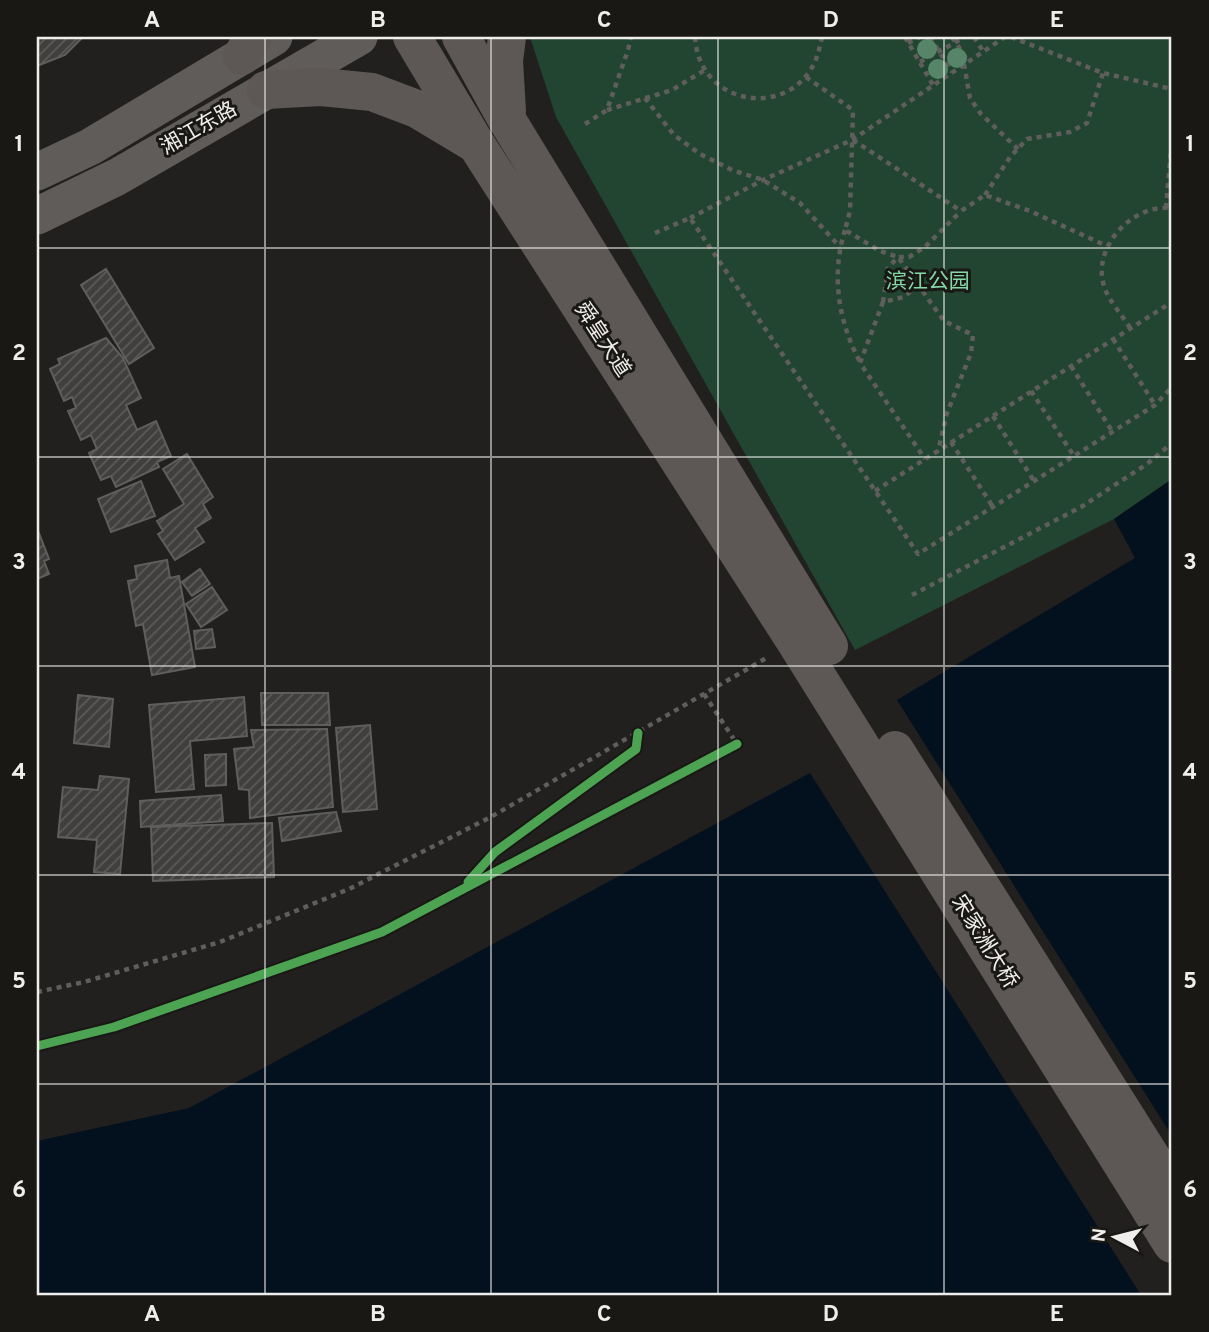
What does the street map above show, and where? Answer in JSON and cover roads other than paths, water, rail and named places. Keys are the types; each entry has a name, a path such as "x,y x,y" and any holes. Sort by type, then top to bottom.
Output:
{"main road":[{"name":"湘江东路","path":"37,172 90,147 247,46 274,37"},
{"name":"湘江东路","path":"37,216 117,177 359,37"},
{"name":"舜皇大道","path":"412,37 476,144 796,638"},
{"name":"舜皇大道","path":"461,37 796,638"},
{"path":"507,37 504,61 508,120"},
{"path":"266,90 321,87 372,92 417,109 476,144"},
{"name":"宋家洲大桥","path":"796,638 1172,1190"},
{"name":"宋家洲大桥","path":"796,638 1172,1244"}],"water":[{"path":"1172,479 1172,1136 897,700 1135,558 1114,519"},
{"path":"810,773 1141,1295 37,1295 37,1141 189,1108"}],"park label":[{"name":"滨江公园","path":"928,282"}]}
